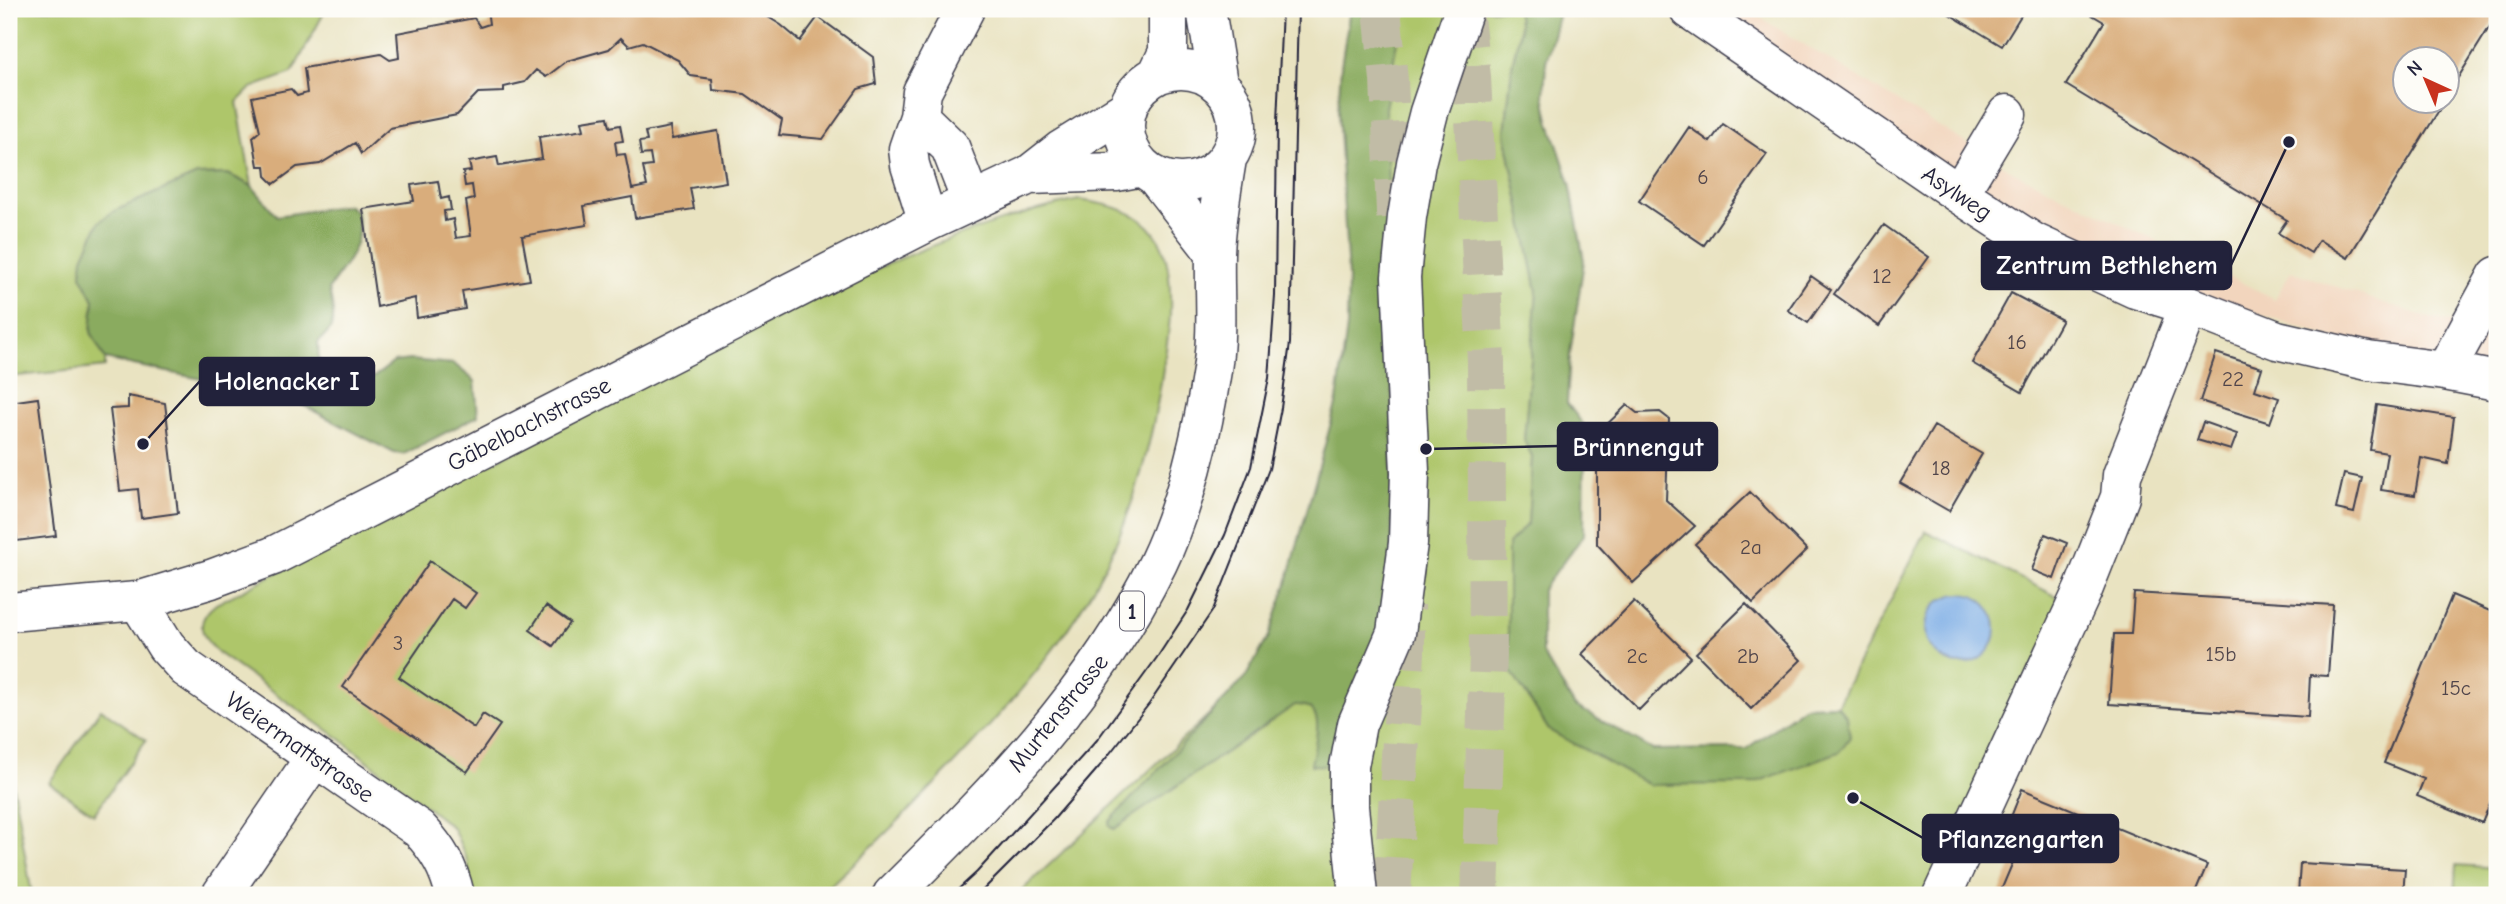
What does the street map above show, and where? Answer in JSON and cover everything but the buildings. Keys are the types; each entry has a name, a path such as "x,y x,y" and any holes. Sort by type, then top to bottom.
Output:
{"street":[{"path":"928,222 910,165 908,149 919,117 922,92 965,9"},
{"path":"1157,75 1168,52 1168,9"},
{"path":"1206,9 1218,83"},
{"path":"1358,895 1349,807 1349,766 1357,724 1396,633 1408,543 1410,472 1401,277 1407,218 1416,163 1429,112 1464,9"},
{"name":"Asylweg","path":"1689,9 2033,242 2135,289 2189,306 2277,340 2368,361 2497,381"},
{"path":"1149,172 1170,181 1185,182 1201,179 1215,171 1227,159 1238,128 1236,111 1229,96 1218,83 1204,74 1188,70 1172,70 1157,75 1139,89 1127,109 1125,125 1126,141 1132,155 1215,253"},
{"name":"Gäbelbachstrasse","path":"9,612 138,601 211,579 273,556 928,222 1030,175 1061,149 1127,109"},
{"path":"1959,194 2007,114"},
{"path":"919,117 950,147 971,201"},
{"name":"Murtenstrasse","path":"892,895 969,818 1079,694 1119,635 1159,561 1184,494 1212,369 1217,312 1215,253 1227,159"},
{"name":"Gäbelbachstrasse","path":"1030,175 1149,172"},
{"path":"2445,371 2497,276"},
{"path":"1942,895 2083,590 2120,497 2122,475 2189,306"},
{"name":"Weiermattstrasse","path":"138,601 166,646 186,668 419,830 443,859 455,895"},
{"path":"221,895 315,757"}],"shaded area":[{"path":"1715,9 1746,9 2012,171 2275,299 2291,271 2422,316 2497,331 2497,372 2369,350 2149,277 2039,230"}],"green space":[{"path":"9,9 326,9 292,73 251,88 237,102 252,186 228,174 197,175 114,211 81,275 94,300 91,332 105,359 105,367 9,377"},
{"path":"1350,9 1401,9 1385,109 1392,277 1392,600 1340,766 1311,765 1316,718 1313,711 1306,706 1295,705 1114,829 1109,822 1245,678 1269,636 1287,583 1337,401 1347,327 1348,277 1338,111 1341,66"},
{"path":"1391,9 1517,9 1520,29 1512,66 1505,133 1537,291 1524,440 1532,457 1528,523 1508,545 1508,666 1549,730 1649,785 1847,717 1837,705 1926,531 2082,609 1950,895 1017,895 1269,658 1338,400"},
{"path":"1517,9 1560,9 1546,62 1544,95 1549,120 1570,183 1584,261 1570,354 1567,403 1585,427 1584,535 1542,590 1542,653 1574,705 1653,750 1746,749 1805,706 1837,705 1847,717 1850,737 1839,752 1751,784 1649,785 1549,730 1508,667 1508,544 1528,523 1532,457 1524,440 1537,291 1505,133 1512,66 1520,30"},
{"path":"228,174 252,186 277,216 347,205 356,211 358,234 353,252 329,289 333,318 330,330 318,342 319,364 355,381 374,377 394,362 410,360 454,364 475,381 478,416 404,454 394,453 280,393 105,359 91,332 94,300 81,275 83,258 99,222 114,211 197,175"},
{"path":"1079,200 1105,205 1143,221 1163,248 1168,266 1170,314 1166,348 1149,445 1131,506 1115,545 1083,606 1022,689 936,783 819,895 470,895 468,862 453,828 340,739 218,653 207,641 202,622 204,616 216,604 812,298 943,241 1010,218"},
{"path":"101,709 146,740 94,814 49,783"},
{"path":"9,763 32,895 9,895"},
{"path":"2457,865 2497,868 2497,895 2455,895"}],"water":[{"path":"1968,594 1981,600 1990,609 1994,615 1994,643 1986,654 1975,662 1954,664 1936,654 1928,643 1926,622 1936,604 1947,596"}],"tunnel":[{"path":"1382,9 1389,80 1396,234"},
{"path":"1464,9 1472,77 1486,362 1488,654 1480,895"},
{"path":"1392,895 1406,653 1406,605"}],"tram line":[{"path":"952,895 977,872 1097,740 1158,656 1188,610 1225,535 1251,467 1269,378 1275,296 1277,122 1282,9"},
{"path":"978,895 1054,819 1149,704 1213,610 1269,469 1290,343 1298,9"}],"place":[{"name":"Zentrum Bethlehem","path":"2289,142"},
{"name":"Holenacker I","path":"143,444"},
{"name":"Brünnengut","path":"1426,449"},
{"name":"Pflanzengarten","path":"1853,798"}]}
